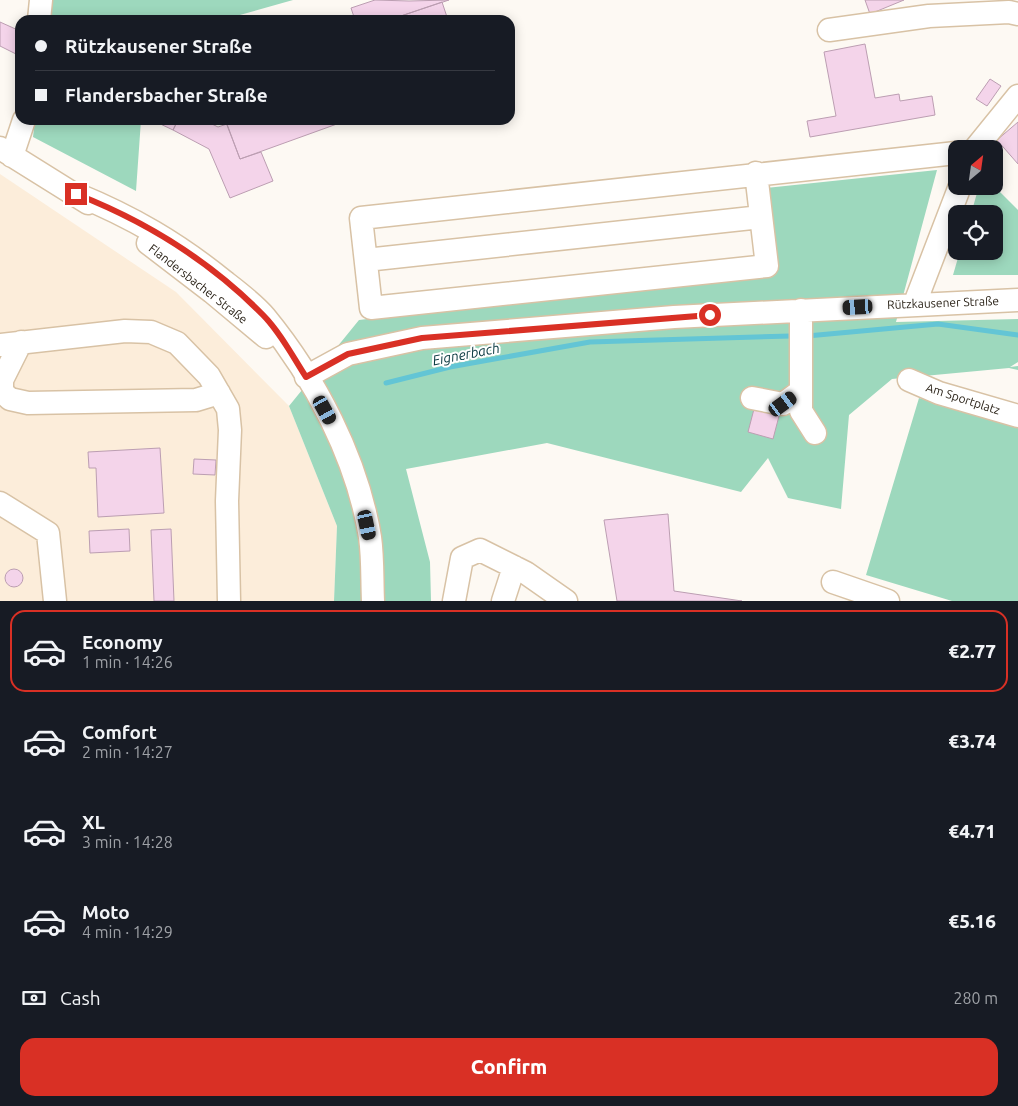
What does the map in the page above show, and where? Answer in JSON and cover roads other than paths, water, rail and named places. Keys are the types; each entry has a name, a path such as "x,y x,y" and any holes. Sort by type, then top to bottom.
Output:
{"street":[{"path":"39,15 40,0"},
{"path":"829,30 929,16 1010,12 1018,14"},
{"path":"982,140 1018,96"},
{"path":"6,152 21,125"},
{"name":"Flandersbacher Straße","path":"6,152 76,194 118,211 188,252 264,316 300,368 346,454 364,510 370,539 373,601"},
{"path":"756,173 767,266 371,308 361,218 756,173 948,153"},
{"path":"915,304 957,195"},
{"path":"366,260 761,217"},
{"name":"Rützkausener Straße","path":"300,368 348,354 422,338 674,318 1018,300"},
{"path":"801,310 801,411 815,433"},
{"path":"220,393 196,400 28,403 10,399 2,392 2,380 10,344 125,331 151,332 177,343 209,376 220,393 228,410 230,430 227,502 229,601"},
{"name":"Am Sportplatz","path":"909,380 938,393 1018,416"},
{"path":"752,398 783,404 801,391"},
{"path":"0,503 48,532 55,601"},
{"path":"454,601 462,558 480,550 514,567 566,601"},
{"path":"503,601 514,567"},
{"path":"832,582 888,601"}],"waterway":[{"name":"Eignerbach","path":"807,336 938,324 1018,335"},
{"name":"Eignerbach","path":"386,383 450,367 590,342 791,336"}]}
